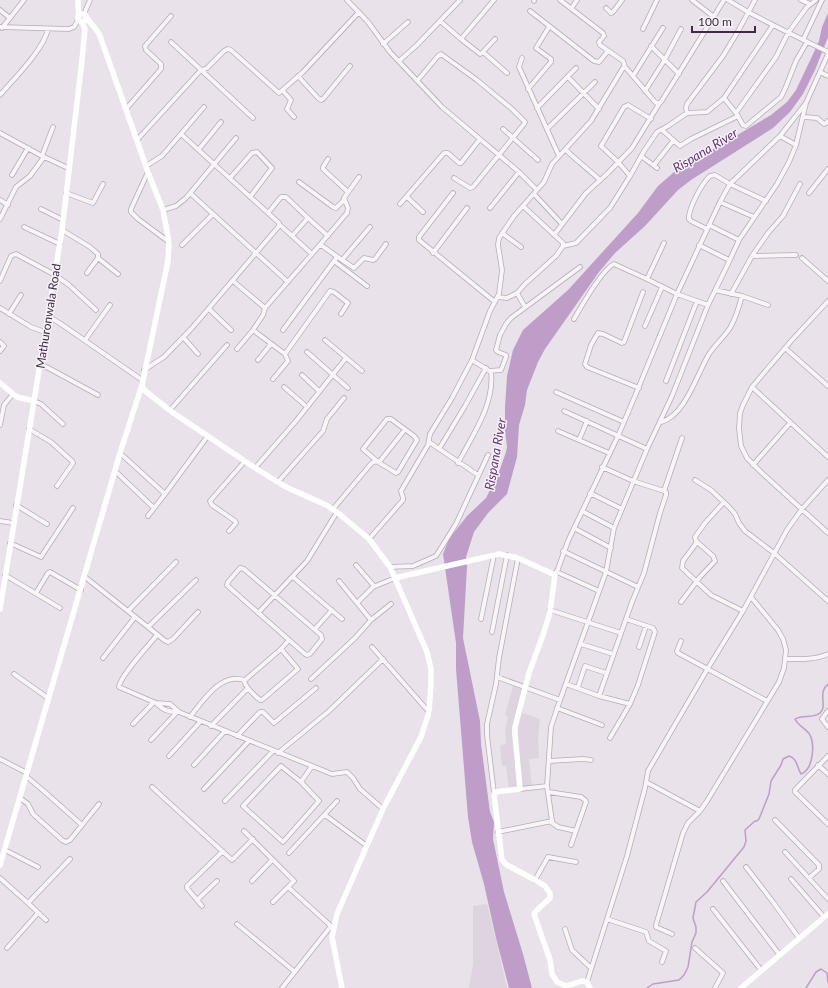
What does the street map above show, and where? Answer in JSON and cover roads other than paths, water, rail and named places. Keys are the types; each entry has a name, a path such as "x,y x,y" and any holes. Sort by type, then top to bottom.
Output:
{"main road":[{"name":"Mathuronwala Road","path":"0,608 62,230 85,29 78,0"},
{"path":"0,862 5,850 48,698 142,382 166,274 169,242 163,210 100,36 96,28 82,18"},
{"path":"142,382 144,390 207,437 278,482 335,510 369,539 390,567 427,652 431,669 429,712 421,738 383,809 332,926 332,937 342,988"},
{"path":"0,384 21,398 34,401"},
{"path":"394,578 470,562 494,555 507,555 518,558 556,573 550,610 525,687 514,734 520,789 494,793 501,857 504,863 545,886 550,893 550,898 536,910 534,914 550,960 552,974 560,986 566,986 582,981 588,985"},
{"path":"741,988 826,915"}],"street":[{"path":"1,28 24,0"},
{"path":"1,28 70,30 82,18 90,0"},
{"path":"348,0 369,24 383,44 417,81 447,111 519,172 537,190"},
{"path":"399,61 417,45 460,0"},
{"path":"461,38 494,0"},
{"path":"560,0 603,33 604,36 599,44 623,61 625,67 645,91 655,102 659,104"},
{"path":"571,9 577,0"},
{"path":"606,8 611,13 613,12 622,0"},
{"path":"643,29 657,0"},
{"path":"692,0 714,17"},
{"path":"554,235 586,193 632,148 724,0"},
{"path":"599,591 556,573 563,551 602,466 618,436 639,388 676,294 720,202 730,184 780,136 806,103 827,52 748,12 728,0"},
{"path":"687,113 687,104 723,56 737,34 755,0"},
{"path":"801,0 810,4"},
{"path":"662,130 678,146 681,146 691,138 737,114 776,57 788,32 810,4 816,0"},
{"path":"724,98 737,114 744,126 746,126 779,99 786,89 796,61 822,0"},
{"path":"0,10 10,18"},
{"path":"530,11 594,61 599,62 608,51"},
{"path":"137,140 200,71 204,70 224,51 229,50 277,93 283,91 359,12"},
{"path":"126,109 161,69 161,64 146,50 145,46 171,16"},
{"path":"440,21 481,54 495,39"},
{"path":"383,44 408,22"},
{"path":"498,297 507,298 517,293 556,256 563,246 576,243 610,208 656,133 687,113 707,112 724,98 773,25"},
{"path":"528,89 551,62 551,59 536,48 549,27"},
{"path":"633,76 663,28"},
{"path":"0,95 33,56 44,40 48,29"},
{"path":"645,91 681,29"},
{"path":"171,42 200,71 252,118"},
{"path":"651,46 679,74"},
{"path":"483,52 507,73"},
{"path":"417,81 438,55 443,55 477,80 524,120 524,124 472,188 454,178"},
{"path":"522,58 519,67 559,156"},
{"path":"298,76 321,100 350,66"},
{"path":"369,539 403,500 401,491 429,442 430,434 452,398 472,360 484,326 501,290 502,270 498,245 499,238 511,220 544,182 551,166 588,126 599,110 622,68 625,67"},
{"path":"537,108 576,68"},
{"path":"820,72 828,76"},
{"path":"568,77 599,110"},
{"path":"547,129 595,82"},
{"path":"283,91 291,100 287,109 294,117"},
{"path":"551,822 549,792 547,786 551,727 606,572 614,528 647,449 661,422 708,305 729,260 739,240 783,174 796,145 804,117 806,103"},
{"path":"630,176 618,162 601,147 601,145 624,106 628,105 651,119"},
{"path":"146,166 162,156 204,107"},
{"path":"804,117 817,118 824,124 828,121"},
{"path":"199,149 221,122"},
{"path":"0,219 16,187 30,176 43,156 53,127"},
{"path":"503,129 538,160"},
{"path":"1,134 68,168"},
{"path":"181,134 312,254"},
{"path":"780,136 796,145"},
{"path":"163,210 176,206 190,193 236,138"},
{"path":"400,204 444,153 448,153 460,163 480,139"},
{"path":"641,156 656,166 673,141"},
{"path":"12,175 28,148"},
{"path":"566,150 574,159 580,162 600,180"},
{"path":"230,178 252,152 257,152 272,168 250,197"},
{"path":"328,159 323,169 348,192"},
{"path":"809,193 828,169"},
{"path":"148,172 131,212 138,220 169,242"},
{"path":"490,208 519,172"},
{"path":"739,240 689,220 690,209 710,176 715,175 730,184 766,201"},
{"path":"299,182 333,207 336,207 344,200 359,177"},
{"path":"66,193 93,203 103,184"},
{"path":"731,294 752,256 768,233 783,216 800,184"},
{"path":"190,193 288,282"},
{"path":"453,193 419,238 420,242 495,302"},
{"path":"534,194 562,224"},
{"path":"268,213 281,197 284,196 328,236"},
{"path":"407,197 423,212"},
{"path":"0,200 8,205"},
{"path":"237,349 264,315 265,308 348,212 348,206 344,200"},
{"path":"720,202 754,217"},
{"path":"523,206 563,243 563,246"},
{"path":"433,252 468,208"},
{"path":"41,209 63,220"},
{"path":"182,245 213,214"},
{"path":"292,236 308,218"},
{"path":"144,370 164,357 183,337 209,309 280,225"},
{"path":"24,227 60,244"},
{"path":"342,260 370,227"},
{"path":"62,230 90,247 97,253 98,258 118,274"},
{"path":"502,234 521,247"},
{"path":"336,259 342,260 354,268 364,258 372,260 375,259 386,244"},
{"path":"647,279 664,244"},
{"path":"321,245 366,286"},
{"path":"699,245 729,260"},
{"path":"0,281 10,258 14,254 55,275 69,285 96,310"},
{"path":"752,256 796,255"},
{"path":"87,273 98,258"},
{"path":"802,258 828,281"},
{"path":"283,330 336,259"},
{"path":"574,319 586,298 612,264 616,264 676,294 708,305"},
{"path":"472,360 490,371 501,370 506,355 496,351 498,341 504,327 511,318 580,267"},
{"path":"233,281 265,308"},
{"path":"645,326 662,287"},
{"path":"715,290 742,296 768,305"},
{"path":"285,354 331,291 348,303 342,314"},
{"path":"639,388 587,367 585,364 591,345 598,333 622,343 624,342 643,292"},
{"path":"517,293 525,307"},
{"path":"9,314 21,295"},
{"path":"661,422 666,421 671,417 688,396 710,354 733,323 742,296"},
{"path":"666,381 697,301"},
{"path":"828,301 752,387 740,413 739,428 741,446 745,455 753,465 828,533"},
{"path":"85,340 110,305"},
{"path":"0,308 31,327 45,332"},
{"path":"209,309 231,330"},
{"path":"48,316 85,340 142,382"},
{"path":"253,330 285,354 288,361 273,379"},
{"path":"183,337 198,354"},
{"path":"325,340 362,371"},
{"path":"0,342 4,346 0,351"},
{"path":"258,360 271,344"},
{"path":"170,410 227,346"},
{"path":"785,348 828,386"},
{"path":"307,352 348,388"},
{"path":"255,468 346,358"},
{"path":"41,364 98,395"},
{"path":"438,449 465,406 486,368"},
{"path":"458,463 486,406 491,384 490,371"},
{"path":"302,375 319,391"},
{"path":"284,387 307,407"},
{"path":"752,387 828,457"},
{"path":"556,392 624,422"},
{"path":"0,425 4,405 13,394"},
{"path":"278,482 324,431 327,419 344,398"},
{"path":"34,401 41,404 63,424"},
{"path":"564,411 647,449"},
{"path":"390,419 414,436 416,442 397,473 393,473 378,462 364,451 363,447 386,420 390,419"},
{"path":"579,440 587,421"},
{"path":"753,465 790,423"},
{"path":"29,429 51,442 72,460 73,463 57,486"},
{"path":"558,431 609,453"},
{"path":"258,613 293,577 312,554 335,510 370,465 374,462 378,462 403,432"},
{"path":"148,516 207,437"},
{"path":"599,696 606,673 644,573 666,495 666,492 664,491 682,438"},
{"path":"429,442 458,463 478,475"},
{"path":"120,453 165,494"},
{"path":"390,567 413,566 436,556 456,524 488,455"},
{"path":"229,532 236,523 235,521 212,505 210,501 246,462"},
{"path":"602,466 633,481 664,491"},
{"path":"115,471 154,508"},
{"path":"695,480 709,488 724,502 735,514 740,526 745,531 774,553 828,601"},
{"path":"588,985 591,968 627,856 648,771 743,611 787,530 802,509 828,480"},
{"path":"590,493 622,509"},
{"path":"681,602 696,581 715,559 697,542 695,535 724,502"},
{"path":"16,505 47,524"},
{"path":"10,543 38,556 42,556 73,508"},
{"path":"582,510 614,528"},
{"path":"0,520 13,523"},
{"path":"574,528 611,548"},
{"path":"697,542 681,566 711,595 743,611"},
{"path":"563,551 638,587"},
{"path":"481,619 494,555"},
{"path":"492,632 507,555"},
{"path":"494,793 487,728 518,558"},
{"path":"128,611 176,562"},
{"path":"356,565 374,586"},
{"path":"240,568 244,569 275,595 321,635 322,639 309,655 305,654 258,613 227,585 240,568"},
{"path":"36,593 50,572 81,590"},
{"path":"5,575 60,608"},
{"path":"85,577 166,641 170,641 198,612"},
{"path":"293,577 342,619"},
{"path":"357,602 374,586 394,578"},
{"path":"148,627 196,580"},
{"path":"339,581 371,620"},
{"path":"672,934 656,927 656,925 683,833 688,823 700,811 707,801 779,682 786,659 785,646 778,630 751,596"},
{"path":"311,679 364,629 371,620 391,604"},
{"path":"315,630 332,610"},
{"path":"550,610 621,633"},
{"path":"103,658 135,617"},
{"path":"610,738 630,704 638,685 654,636 654,629 626,619"},
{"path":"639,647 646,626"},
{"path":"158,635 125,675 118,686 155,702 170,704 178,712"},
{"path":"244,680 281,649 289,640"},
{"path":"681,641 677,652 767,701"},
{"path":"581,644 613,654"},
{"path":"372,647 429,712"},
{"path":"244,680 248,688 260,700 262,700 298,670 298,668 281,649"},
{"path":"786,659 820,658 828,654"},
{"path":"278,752 329,711 383,659"},
{"path":"578,688 585,666 606,673"},
{"path":"14,674 48,698"},
{"path":"497,677 560,700"},
{"path":"190,717 222,682 237,678 244,680"},
{"path":"566,684 599,696 630,704"},
{"path":"211,726 248,688"},
{"path":"237,736 261,712 263,712 274,723 316,688"},
{"path":"155,702 165,710 178,712 332,774 347,772 360,789 383,809"},
{"path":"133,724 155,702"},
{"path":"557,708 602,725"},
{"path":"828,711 822,719 828,726"},
{"path":"151,740 178,712"},
{"path":"168,756 201,721"},
{"path":"194,764 225,731"},
{"path":"204,789 249,741"},
{"path":"225,801 273,750"},
{"path":"828,756 795,790 795,792 828,824"},
{"path":"0,758 26,775 82,825"},
{"path":"549,761 575,759 591,760"},
{"path":"818,765 828,774"},
{"path":"281,766 301,782 319,801 283,842 243,806 281,766"},
{"path":"301,782 312,766"},
{"path":"646,782 700,811"},
{"path":"520,789 547,786"},
{"path":"152,787 232,860 253,839"},
{"path":"549,792 585,799 586,802 571,845"},
{"path":"20,798 28,804 33,814 64,842 70,840 99,804"},
{"path":"289,853 337,801"},
{"path":"325,815 367,846"},
{"path":"775,820 819,864 819,869 809,878"},
{"path":"498,832 551,822 557,826 576,831"},
{"path":"244,831 294,881 273,902"},
{"path":"5,850 38,867"},
{"path":"202,906 187,886 222,852"},
{"path":"785,852 828,899"},
{"path":"535,880 548,857 576,862"},
{"path":"28,903 70,859"},
{"path":"252,881 272,860"},
{"path":"746,867 798,938"},
{"path":"0,878 46,920"},
{"path":"791,879 826,915"},
{"path":"723,880 779,954"},
{"path":"197,900 217,881"},
{"path":"282,988 332,926 288,887"},
{"path":"713,909 761,970"},
{"path":"7,948 38,913"},
{"path":"607,919 646,932 648,941 666,951 662,962"},
{"path":"237,924 295,972"},
{"path":"565,929 570,947 576,955 591,968"},
{"path":"695,948 723,973 715,988"}],"waterway":[{"path":"647,988 653,984 679,980 684,975 688,967 692,942 696,933 693,918 696,902 707,892 744,847 746,841 745,830 759,819 769,794 771,781 783,759 789,756 792,757 801,774 808,768 813,751 812,739 795,719 814,716 820,713 823,707 823,691 828,684"},
{"path":"806,988 816,972 821,969 827,973 828,982"}],"water label":[{"name":"Rispana River","path":"705,150"},
{"name":"Rispana River","path":"495,454"}]}
